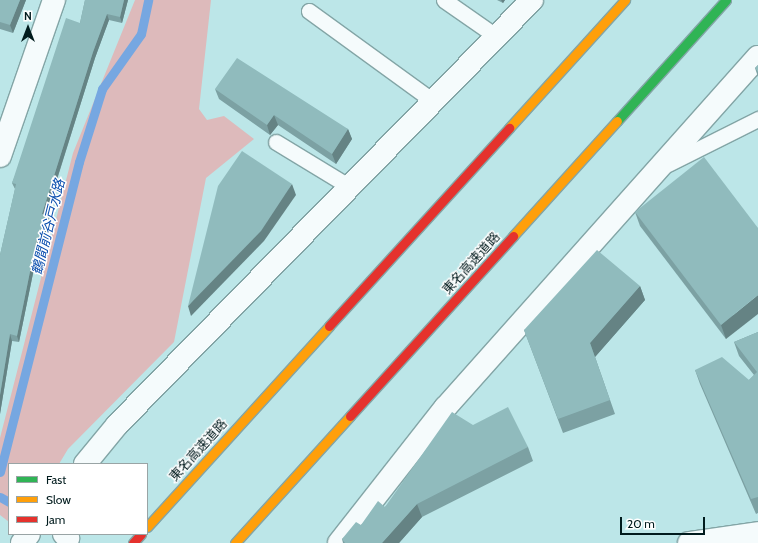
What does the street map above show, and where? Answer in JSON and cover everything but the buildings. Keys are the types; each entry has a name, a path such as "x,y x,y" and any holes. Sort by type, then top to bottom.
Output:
{"highway":[{"name":"東名高速道路","path":"148,526 625,0"},
{"name":"東名高速道路","path":"235,543 726,0"},
{"path":"133,543 140,535"}],"street":[{"path":"0,156 54,0"},
{"path":"86,463 117,426 532,0"},
{"path":"339,543 445,408 662,167 758,57"},
{"path":"689,543 758,533"},
{"path":"22,543 28,535"}],"lane":[{"path":"444,0 497,36"},
{"path":"309,11 433,101"},
{"path":"662,167 758,119"},
{"path":"276,142 350,187"}],"shaded area":[{"path":"135,0 211,0 199,109 207,120 224,116 254,139 206,178 174,342 68,449 60,463 8,463 8,521 0,515 0,438 73,153"}],"waterway":[{"name":"鶴間前谷戸水路","path":"0,472 79,162 102,89 141,34 148,0"},
{"name":"鶴間前谷戸水路","path":"0,497 8,501"}],"traffic: fast":[{"path":"617,121 726,0"}],"traffic: slow":[{"path":"509,128 625,0"},
{"path":"513,236 617,121"},
{"path":"148,526 329,326"},
{"path":"235,543 350,416"}],"traffic: jam":[{"path":"329,326 509,128"},
{"path":"350,416 513,236"},
{"path":"133,543 140,535"}]}
